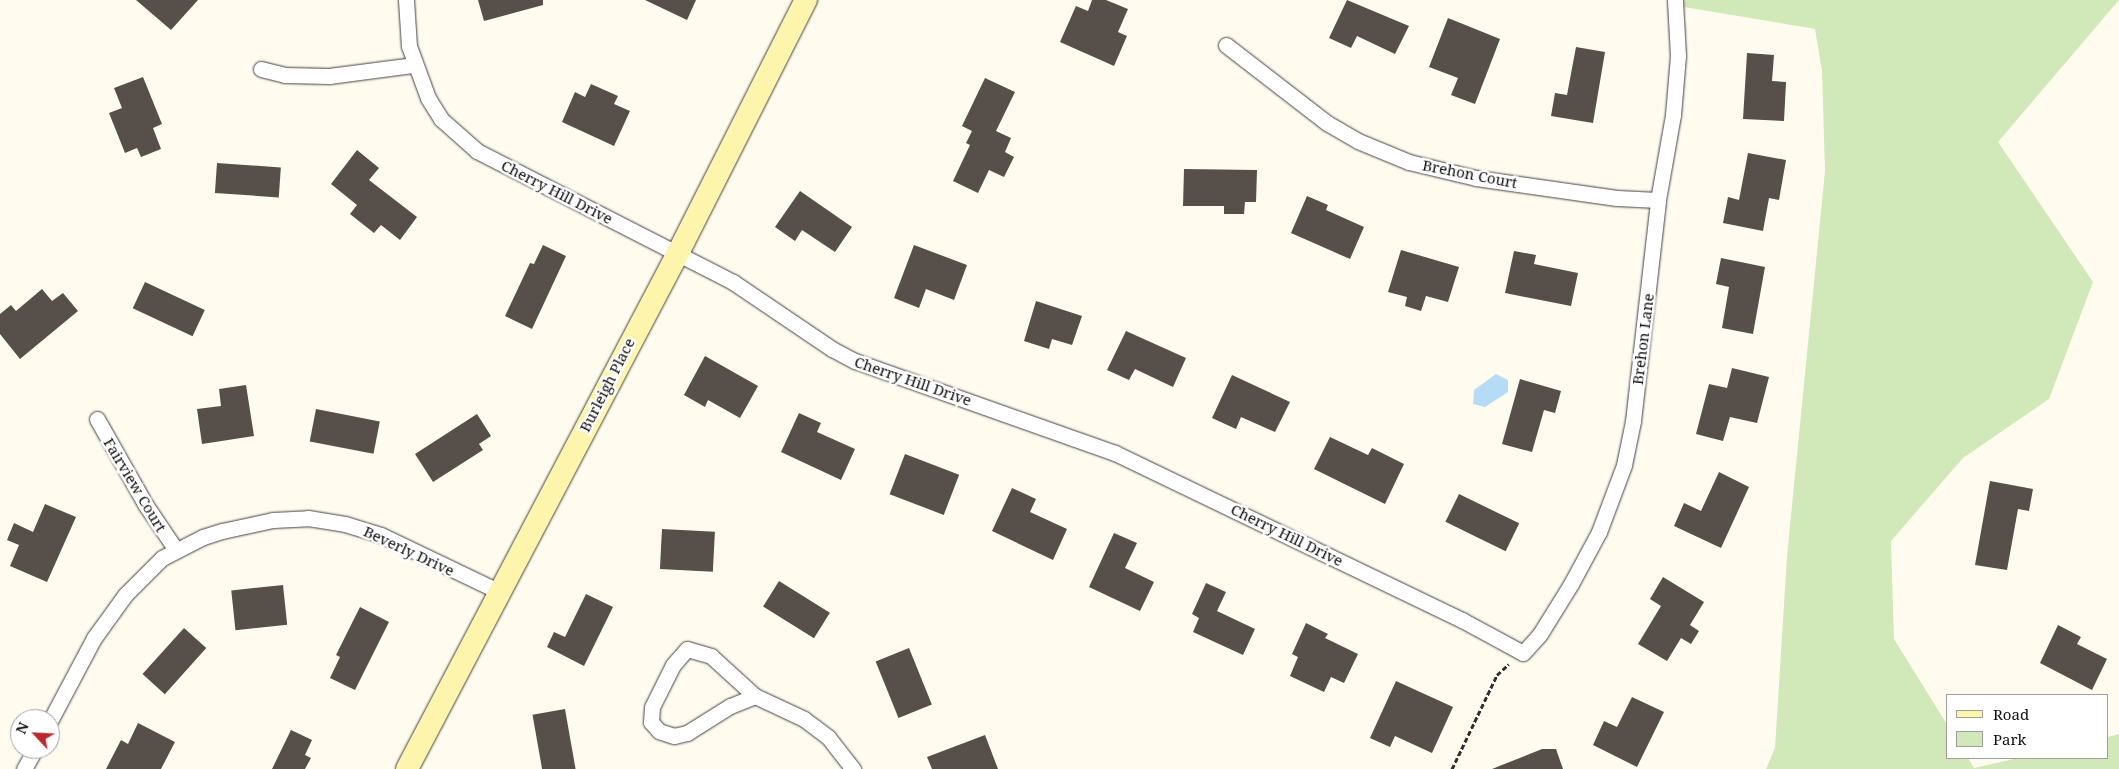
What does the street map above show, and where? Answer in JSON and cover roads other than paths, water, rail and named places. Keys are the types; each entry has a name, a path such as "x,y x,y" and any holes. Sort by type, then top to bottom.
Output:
{"street":[{"name":"Cherry Hill Drive","path":"406,0 409,46 414,65 428,98 441,119 477,151 678,252 733,282 832,349 854,361 1115,453 1462,620 1523,653"},
{"name":"Burleigh Place","path":"407,769 678,252 806,0"},
{"name":"Brehon Lane","path":"1523,653 1540,634 1571,584 1599,532 1624,465 1635,402 1658,200 1674,106 1678,56 1675,0"},
{"name":"Brehon Court","path":"1226,45 1327,123 1358,141 1409,162 1476,178 1617,198 1658,200"},
{"path":"261,68 285,76 329,76 414,65"},
{"name":"Fairview Court","path":"97,419 145,504 176,550"},
{"name":"Beverly Drive","path":"57,709 109,616 162,558 176,550 222,531 272,520 308,518 353,526 381,535 500,592"},
{"path":"755,696 730,706 687,733 674,736 659,731 651,722 656,699 676,659 687,649 711,656 755,696 804,719 828,737 854,769"}],"water":[{"path":"1496,374 1508,380 1508,392 1485,407 1473,404 1474,390"}]}
